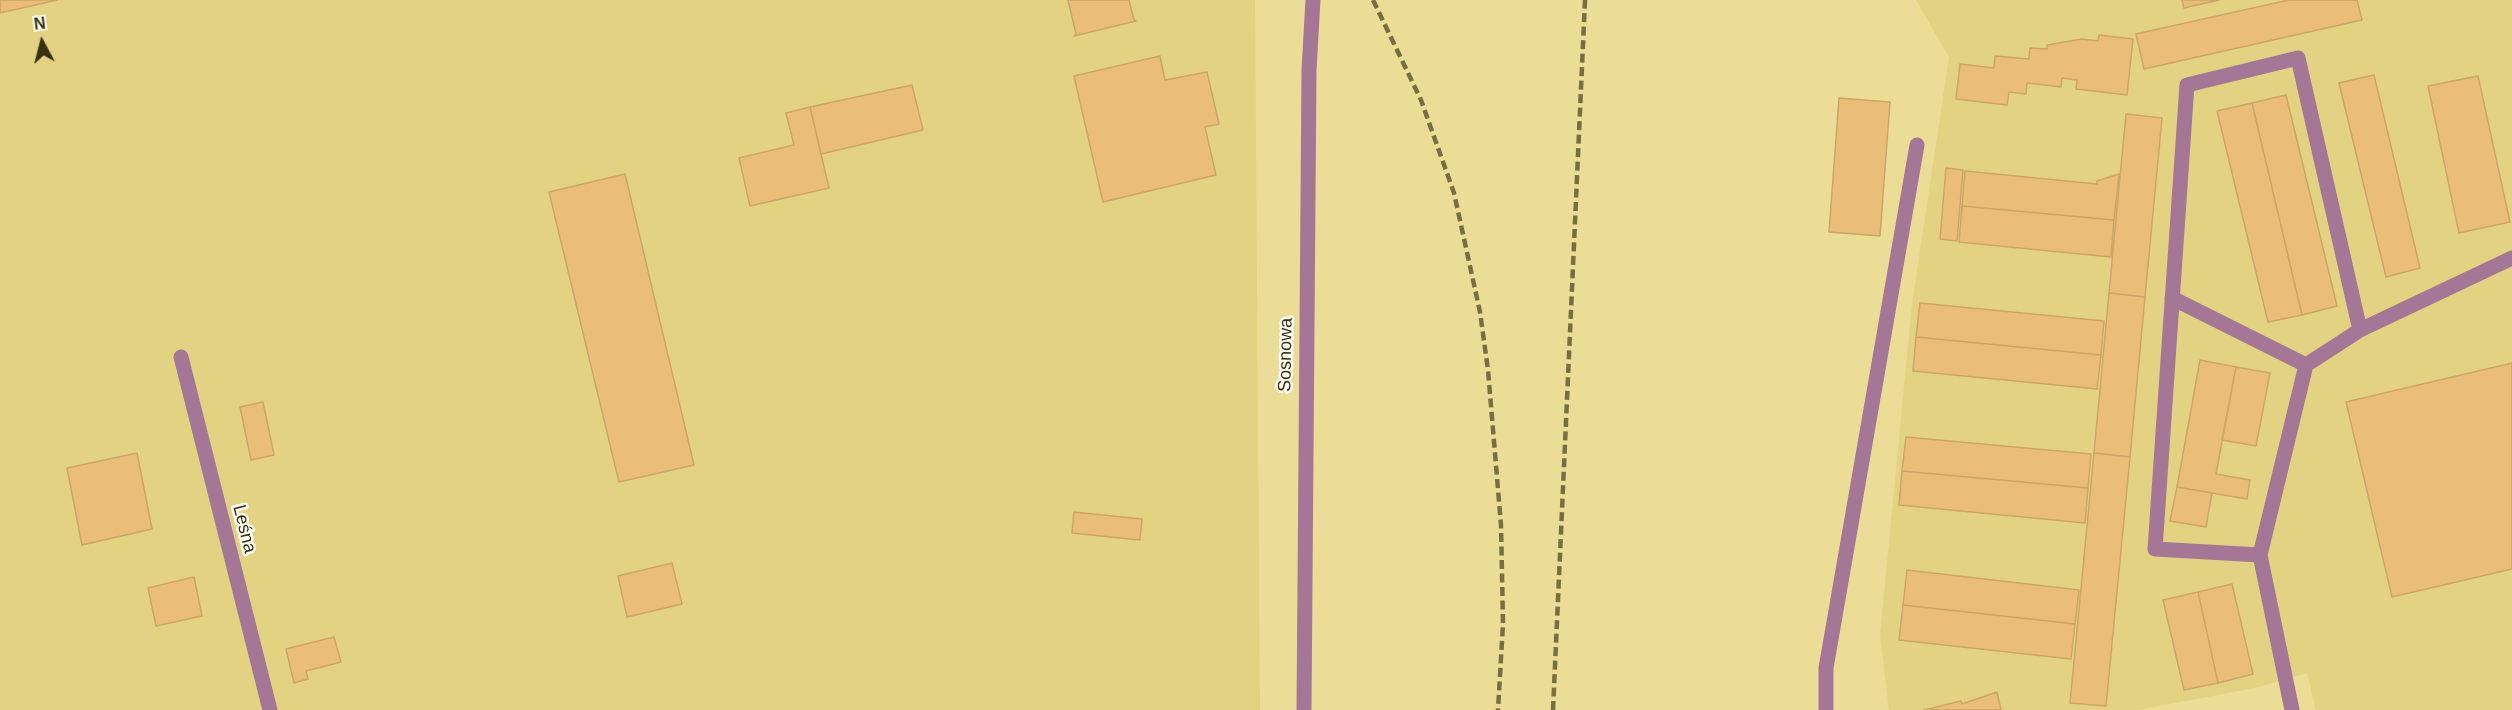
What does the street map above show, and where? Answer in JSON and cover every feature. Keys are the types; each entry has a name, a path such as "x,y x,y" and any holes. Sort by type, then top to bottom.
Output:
{"street":[{"name":"Sosnowa","path":"1304,710 1309,70 1313,0"},
{"path":"2260,555 2156,549 2187,85 2298,58 2360,330"},
{"path":"1826,710 1826,668 1917,145"},
{"path":"2292,710 2260,555 2306,365 2360,330 2512,258"},
{"path":"2172,298 2306,365"},
{"name":"Leśna","path":"180,357 270,710"}],"shaded area":[{"path":"0,0 1255,0 1260,710 0,710"},
{"path":"1916,0 2512,0 2512,710 2316,710 2307,673 2255,688 2138,710 1889,710 1880,635 1912,304 1949,57"}],"building":[{"path":"0,0 57,0 0,13"},
{"path":"1068,0 1129,0 1136,21 1074,36 1076,34"},
{"path":"2182,0 2219,0 2184,8"},
{"path":"2289,0 2357,0 2362,20 2144,69 2136,34"},
{"path":"2099,35 2133,39 2127,95 2076,89 2077,80 2062,78 2061,87 2027,83 2026,94 2009,92 2007,105 1956,99 1960,64 1994,68 1995,56 2029,59 2030,48 2047,49 2047,45 2082,39 2098,41"},
{"path":"1160,56 1165,80 1207,72 1219,124 1205,127 1216,175 1103,202 1074,76"},
{"path":"2374,75 2420,268 2386,277 2339,83"},
{"path":"2478,76 2510,222 2459,233 2428,86"},
{"path":"912,85 923,130 821,154 810,107"},
{"path":"2286,95 2337,306 2302,315 2252,103"},
{"path":"1839,98 1890,102 1880,236 1829,232"},
{"path":"2252,103 2302,315 2268,322 2217,111"},
{"path":"810,107 829,188 750,206 739,158 794,145 786,113"},
{"path":"2126,114 2162,118 2145,297 2109,293"},
{"path":"1946,168 1963,170 1957,241 1940,239"},
{"path":"1965,171 2097,184 2097,181 2119,174 2114,220 1962,206"},
{"path":"625,174 694,465 619,482 549,192"},
{"path":"1962,206 2114,220 2111,257 1959,242"},
{"path":"2109,293 2145,297 2130,457 2094,453"},
{"path":"1920,303 2104,321 2101,355 1916,337"},
{"path":"1916,337 2101,355 2097,389 1913,371"},
{"path":"2200,360 2236,367 2216,474 2250,480 2247,499 2177,487"},
{"path":"2512,363 2512,569 2392,597 2346,402"},
{"path":"2236,367 2270,373 2256,446 2222,440"},
{"path":"263,402 274,455 251,460 240,407"},
{"path":"1906,437 2091,454 2088,488 1902,471"},
{"path":"137,453 152,529 82,545 67,468"},
{"path":"2094,453 2130,457 2106,706 2070,703"},
{"path":"1902,471 2088,488 2085,523 1899,505"},
{"path":"2177,487 2212,493 2206,527 2170,521"},
{"path":"1074,512 1142,519 1140,540 1072,533"},
{"path":"672,563 682,604 627,617 618,576"},
{"path":"1907,570 2079,590 2075,624 1903,605"},
{"path":"194,577 202,616 156,626 148,588"},
{"path":"2232,584 2253,674 2218,683 2198,592"},
{"path":"2198,592 2218,683 2184,690 2163,600"},
{"path":"1903,605 2075,624 2071,659 1899,640"},
{"path":"334,637 341,662 306,671 308,679 294,683 286,649"},
{"path":"1997,692 2001,710 1924,710 1961,701 1962,704"}],"railway":[{"path":"1373,0 1421,100 1454,193 1480,312 1488,370 1501,525 1503,624 1498,710"},
{"path":"1553,710 1585,0"}]}
